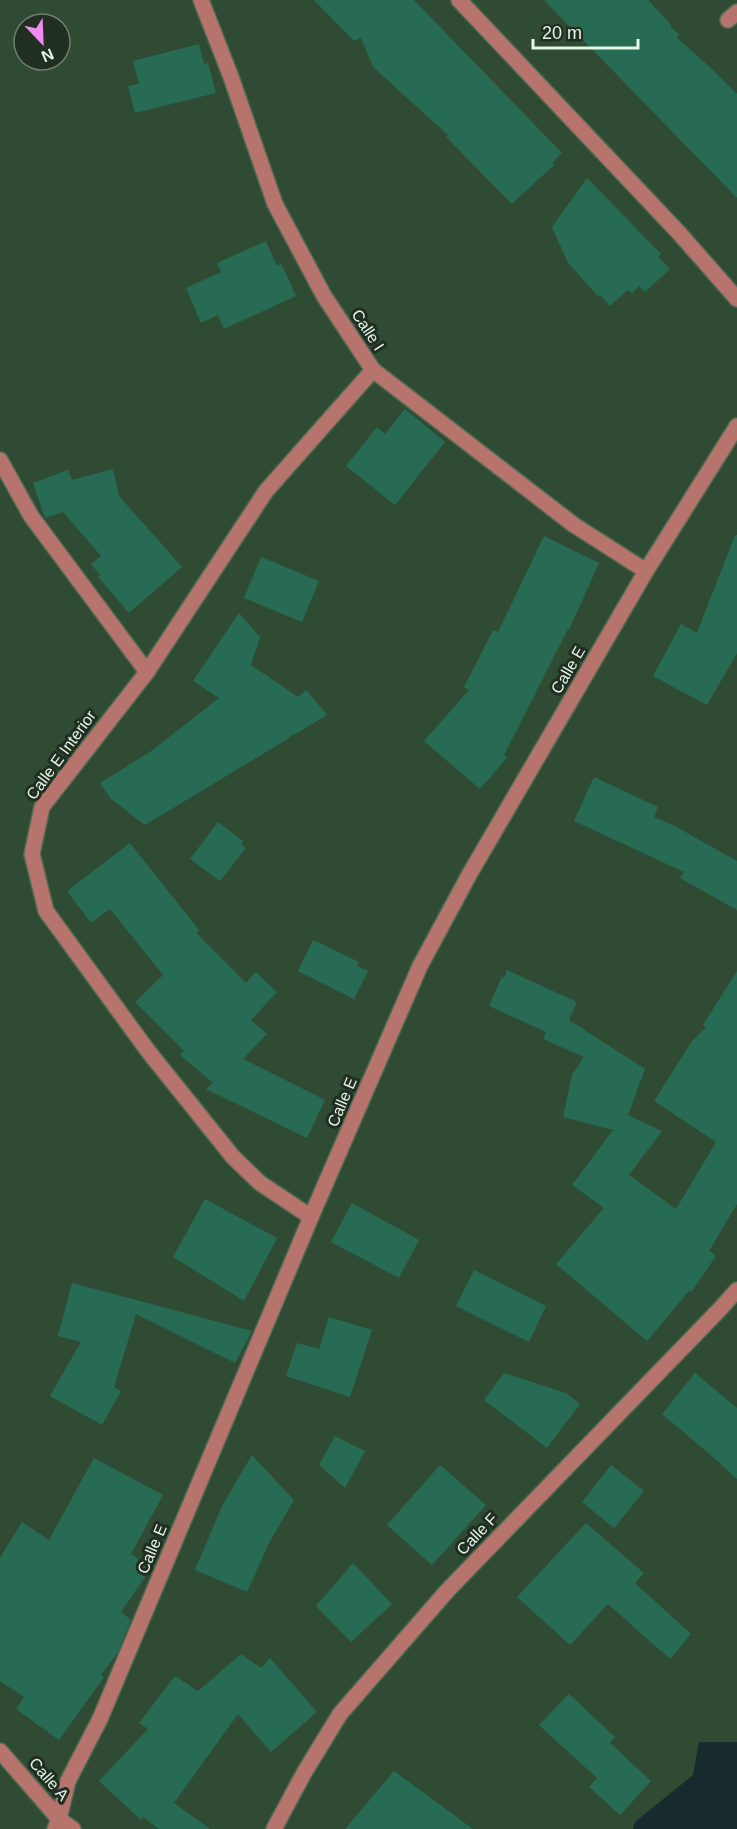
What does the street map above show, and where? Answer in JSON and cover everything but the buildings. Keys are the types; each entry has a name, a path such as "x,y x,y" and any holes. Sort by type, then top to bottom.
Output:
{"street":[{"name":"Calle I","path":"201,0 231,77 275,204 324,296 373,370 574,525 646,571"},
{"path":"459,0 680,234 737,299"},
{"name":"Calle E Interior","path":"311,1217 260,1183 233,1158 148,1051 46,911 32,854 42,807 147,672 266,491 373,370"},
{"name":"Calle E","path":"57,1824 68,1781 100,1719 311,1217 420,966 469,874 646,571 737,426"},
{"path":"0,460 31,516 147,672"},
{"name":"Calle F","path":"274,1829 304,1773 340,1714 447,1591 737,1290"},
{"name":"Calle A","path":"0,1751 57,1824 73,1829"}],"water":[{"path":"699,1742 737,1742 737,1829 633,1829 635,1822 693,1775"}]}
